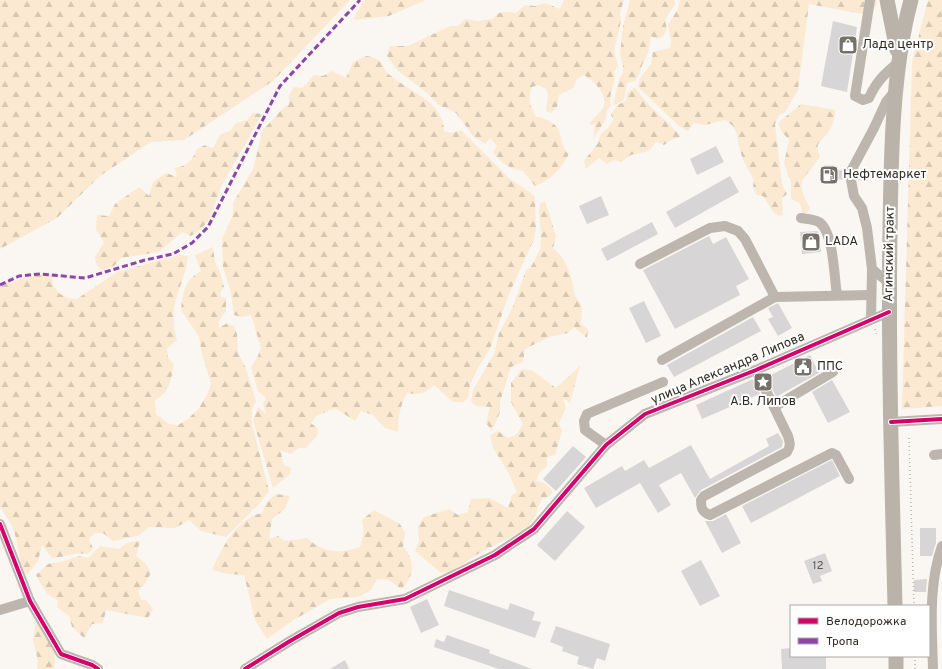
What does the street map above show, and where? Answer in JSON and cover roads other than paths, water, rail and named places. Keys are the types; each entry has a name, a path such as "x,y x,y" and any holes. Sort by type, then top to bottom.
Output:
{"highway":[{"path":"887,0 899,62"},
{"name":"Агинский тракт","path":"895,605 889,312 890,191 896,89 906,20 911,0"},
{"path":"896,657 896,669"}],"street":[{"path":"870,0 855,96 857,99 864,100 869,98 875,84 899,62"},
{"path":"871,319 872,269 867,228 862,208 854,196 851,175 886,102 896,89"},
{"path":"801,218 817,221 823,225 829,236 837,295"},
{"path":"640,264 710,228 725,226 738,231 745,240 775,297"},
{"path":"872,269 889,283"},
{"path":"662,360 775,297 871,295"},
{"name":"улица Александра Липова","path":"246,669 290,641 339,613 358,607 405,599 495,555 534,529 606,445 645,414 756,370 889,312"},
{"path":"756,370 788,436 791,444 790,448 787,452 704,496 701,500 701,508 705,513 710,515 832,453 836,455 849,480"},
{"path":"774,407 833,372"},
{"path":"606,445 585,430 584,421 587,414 663,382"},
{"path":"891,422 942,419"},
{"path":"0,524 30,601 61,654 92,665 98,669"},
{"path":"933,669 931,611 939,555 942,546"},
{"path":"0,610 30,601"}],"place":[{"name":"Лада центр","path":"848,45"},
{"name":"Нефтемаркет","path":"829,175"},
{"name":"LADA","path":"811,242"},
{"name":"ППС","path":"803,367"},
{"name":"А.В. Липов","path":"763,382"}]}
